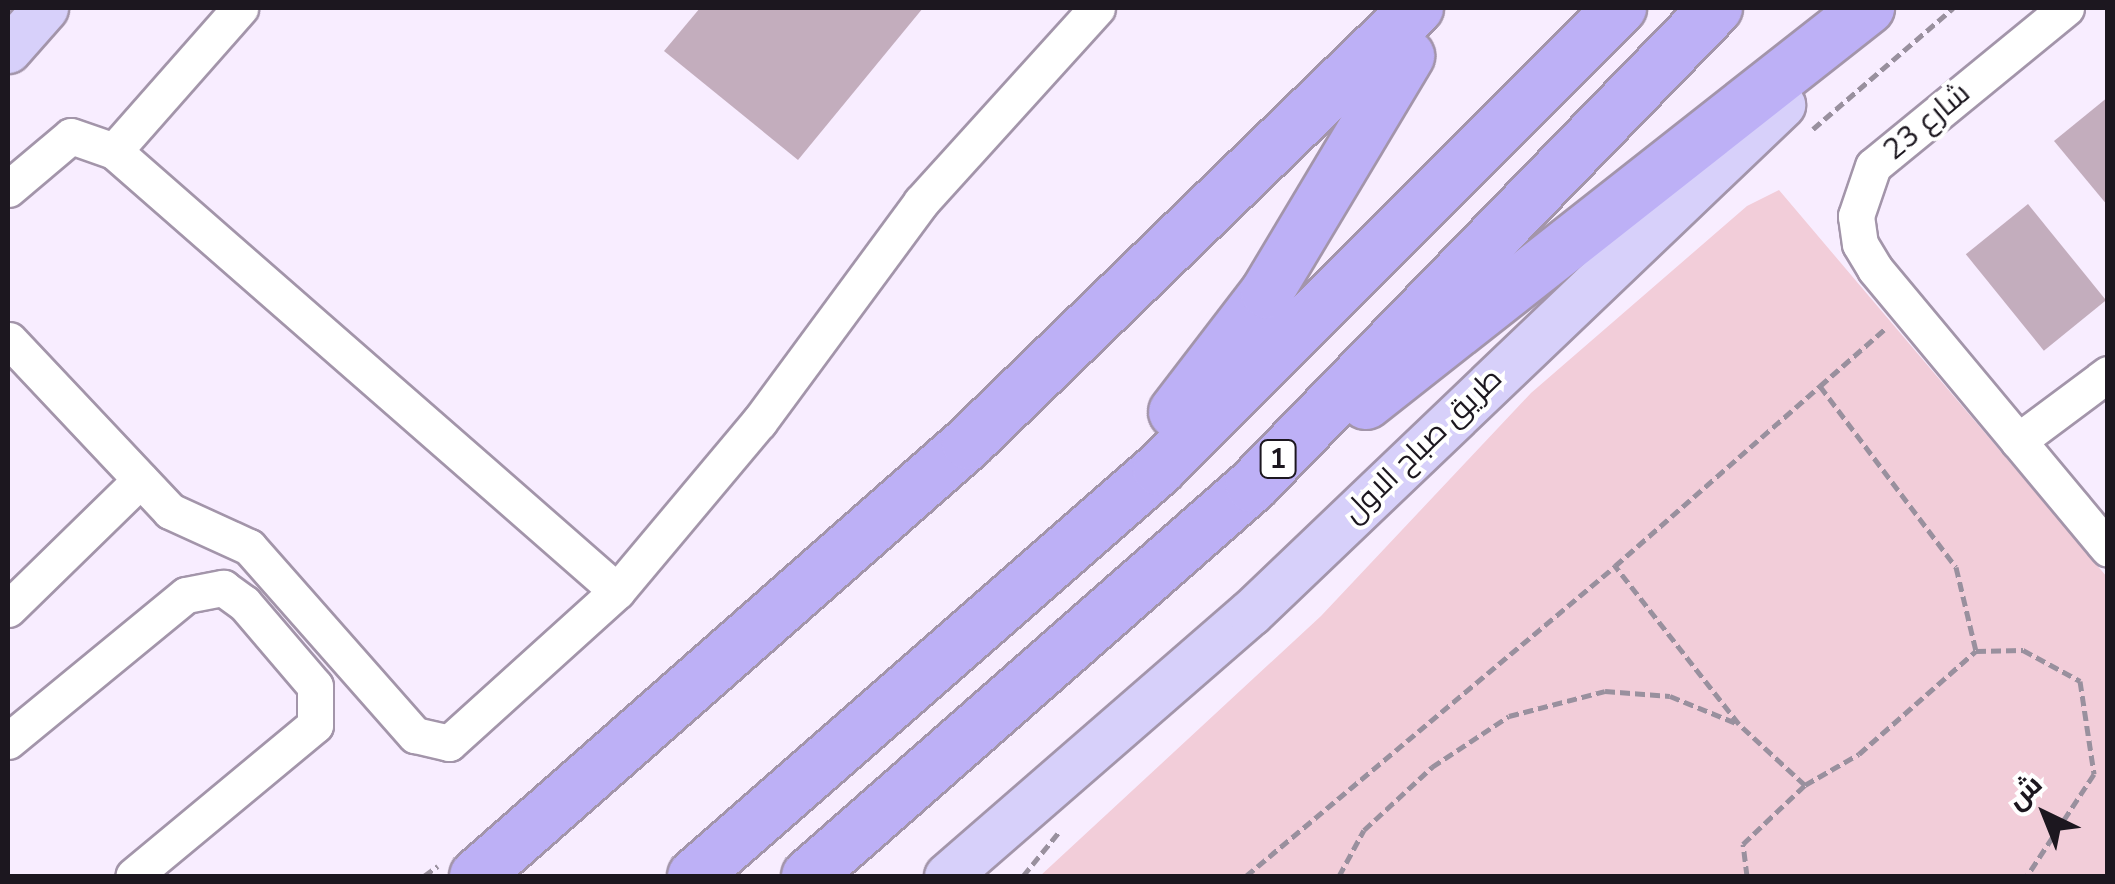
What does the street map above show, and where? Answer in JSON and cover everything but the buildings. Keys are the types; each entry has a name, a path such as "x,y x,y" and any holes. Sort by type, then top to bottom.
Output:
{"highway":[{"path":"476,876 968,444 1417,8"},
{"path":"1056,559 1266,292 1380,90 1446,8"},
{"path":"698,872 1159,469 1620,8"},
{"name":"1","path":"808,876 1252,486 1716,8"},
{"path":"1252,486 1868,8"}],"main road":[{"path":"8,50 45,8"},
{"name":"طريق صباح الاول","path":"946,876 1250,613 1718,162 1892,8"},
{"path":"993,876 1008,825"}],"street":[{"path":"114,150 240,8"},
{"path":"9,340 140,480 181,518 260,557 432,745 457,739 617,591 758,422 921,202 1098,8"},
{"name":"شارع 23","path":"2066,8 1873,166 1856,216 1860,244 1875,269 2108,549"},
{"path":"8,190 71,136 114,150 617,591"},
{"path":"2018,441 2108,374"},
{"path":"8,610 140,480"},
{"path":"8,742 186,595 223,588 244,603 315,686 316,725 133,876"}],"path":[{"path":"1246,876 1614,566 1908,309"},
{"path":"1820,386 1956,567 1976,651"},
{"path":"1614,566 1739,724 1805,786"},
{"path":"1747,876 1743,844 1805,786 1860,754 1976,651 2023,650 2080,682 2094,774 2026,876"},
{"path":"1339,876 1364,830 1432,767 1509,716 1605,691 1670,696 1739,724"}],"shaded area":[{"path":"1779,190 2107,577 2107,876 1040,876 1321,616 1531,393 1747,206"}]}
